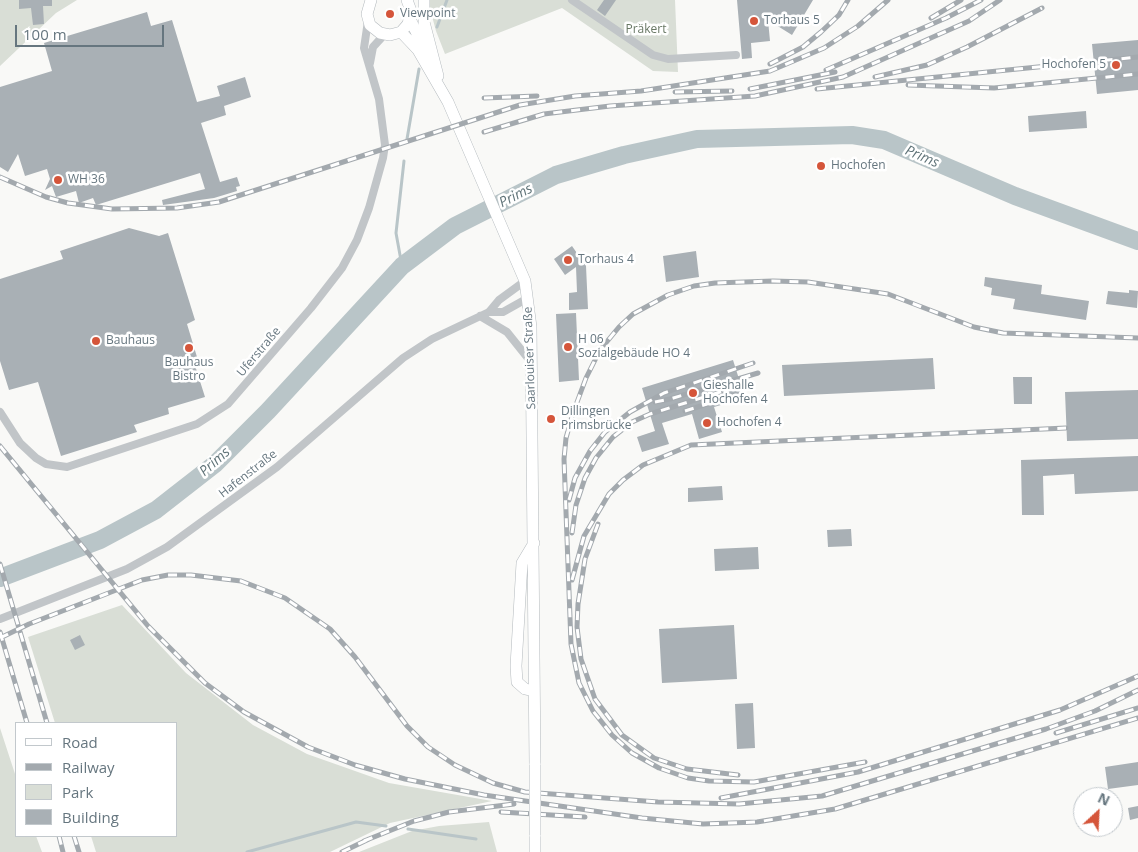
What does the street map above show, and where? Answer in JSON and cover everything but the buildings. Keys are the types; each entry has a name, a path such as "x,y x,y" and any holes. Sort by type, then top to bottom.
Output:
{"main road":[{"name":"Saarlouiser Straße","path":"408,0 411,11 410,19 518,260 528,298 532,362 535,852"},
{"name":"Saarlouiser Straße","path":"424,0 424,22 441,85"},
{"path":"368,2 368,21 373,28 384,35 401,32 410,19"},
{"name":"Saarlouiser Straße","path":"401,32 418,50 448,102"},
{"path":"534,542 522,563 516,666 517,682 525,689 534,691"}],"street":[{"path":"572,0 653,55 668,59 736,55"},
{"name":"Uferstraße","path":"0,412 20,443 36,458 46,464 67,467 197,424 228,404 311,308 342,268 357,240 369,208 385,145 382,114 364,48 368,21"},
{"name":"Uferstraße","path":"370,70 370,55 373,47 384,35"},
{"name":"Hafenstraße","path":"489,312 499,300 525,281"},
{"name":"Hafenstraße","path":"0,620 127,569 167,547 277,467 404,358 432,339 489,312 504,312 528,298"},
{"path":"480,316 507,332 532,362"}],"green space":[{"path":"0,0 77,0 56,13 0,66"},
{"name":"Präkert","path":"430,0 675,0 678,72 653,71 562,8 445,54 436,31 429,5"},
{"path":"122,605 186,673 253,725 307,754 389,783 492,801 390,823 330,852 96,852 91,837 178,837 178,722 55,722 28,637"},
{"path":"0,728 15,774 15,837 36,837 42,852 0,852"},
{"path":"489,822 497,852 359,852 412,831 439,826"}],"waterway":[{"path":"437,27 447,0"},
{"path":"407,139 419,69"},
{"name":"Prims","path":"0,578 100,540 156,510 215,464 268,411 402,266 455,226 556,175 624,155 697,139 852,135 884,140 1015,196 1138,241"},
{"path":"402,266 396,233 404,161"},
{"path":"247,852 356,822 386,826"},
{"path":"408,829 476,839"}],"railway":[{"path":"770,64 803,47 839,15 848,0"},
{"path":"0,177 46,197 68,203 112,209 177,208 219,202 520,105 575,96 641,91 770,71 824,48 858,26 888,0"},
{"path":"931,18 961,0"},
{"path":"826,70 946,18 981,0"},
{"path":"484,132 544,114 610,106 755,96 843,77 969,21 1000,0"},
{"path":"875,77 927,65 967,47 1042,8"},
{"path":"817,89 1138,57"},
{"path":"750,89 835,72"},
{"path":"908,85 994,88 1138,74"},
{"path":"675,92 732,91"},
{"path":"484,98 537,96"},
{"path":"865,762 754,782 709,781 688,778 659,768 632,753 612,735 593,711 579,683 571,644 564,459 566,438 573,413 586,378 600,350 619,327 633,314 668,295 694,286 715,283 773,281 808,282 888,294 974,327 1003,333 1138,338"},
{"path":"569,500 575,478 590,451 605,432 630,412 664,393 753,363"},
{"path":"655,402 758,373"},
{"path":"572,533 576,505 585,478 596,458 613,437 632,422 650,414 733,388"},
{"path":"685,411 736,395"},
{"path":"572,580 584,536 609,494 623,480 643,465 691,445 1066,428"},
{"path":"0,446 148,626 205,683 244,712 308,747 355,765 405,779 484,795 642,818 703,824 757,822 835,809 1138,718"},
{"path":"598,524 585,559 578,604 577,627 581,659 595,699 622,735 654,758 687,769 738,775"},
{"path":"0,564 47,722"},
{"path":"0,638 29,624 142,580 168,575 191,575 241,581 285,598 330,629 355,657 407,726 428,747 455,765 493,783 525,792 658,802 739,804 822,796 1046,729 1095,711 1138,690"},
{"path":"0,632 27,722"},
{"path":"721,798 858,772 1060,710 1138,676"},
{"path":"1056,733 1138,708"},
{"path":"364,841 414,821 449,812 514,804"},
{"path":"501,812 585,817"},
{"path":"59,837 63,852"},
{"path":"74,837 79,852"},
{"path":"342,852 369,839"}],"place":[{"name":"Viewpoint","path":"390,14"},
{"name":"Torhaus 5","path":"754,21"},
{"name":"Hochofen 5","path":"1116,65"},
{"name":"Hochofen","path":"821,166"},
{"name":"WH 36","path":"58,180"},
{"name":"Torhaus 4","path":"568,260"},
{"name":"Bauhaus","path":"96,341"},
{"name":"H 06 Sozialgebäude HO 4","path":"568,347"},
{"name":"Bauhaus Bistro","path":"189,348"},
{"name":"Gieshalle Hochofen 4","path":"693,393"},
{"name":"Dillingen Primsbrücke","path":"551,419"},
{"name":"Hochofen 4","path":"707,423"}]}
